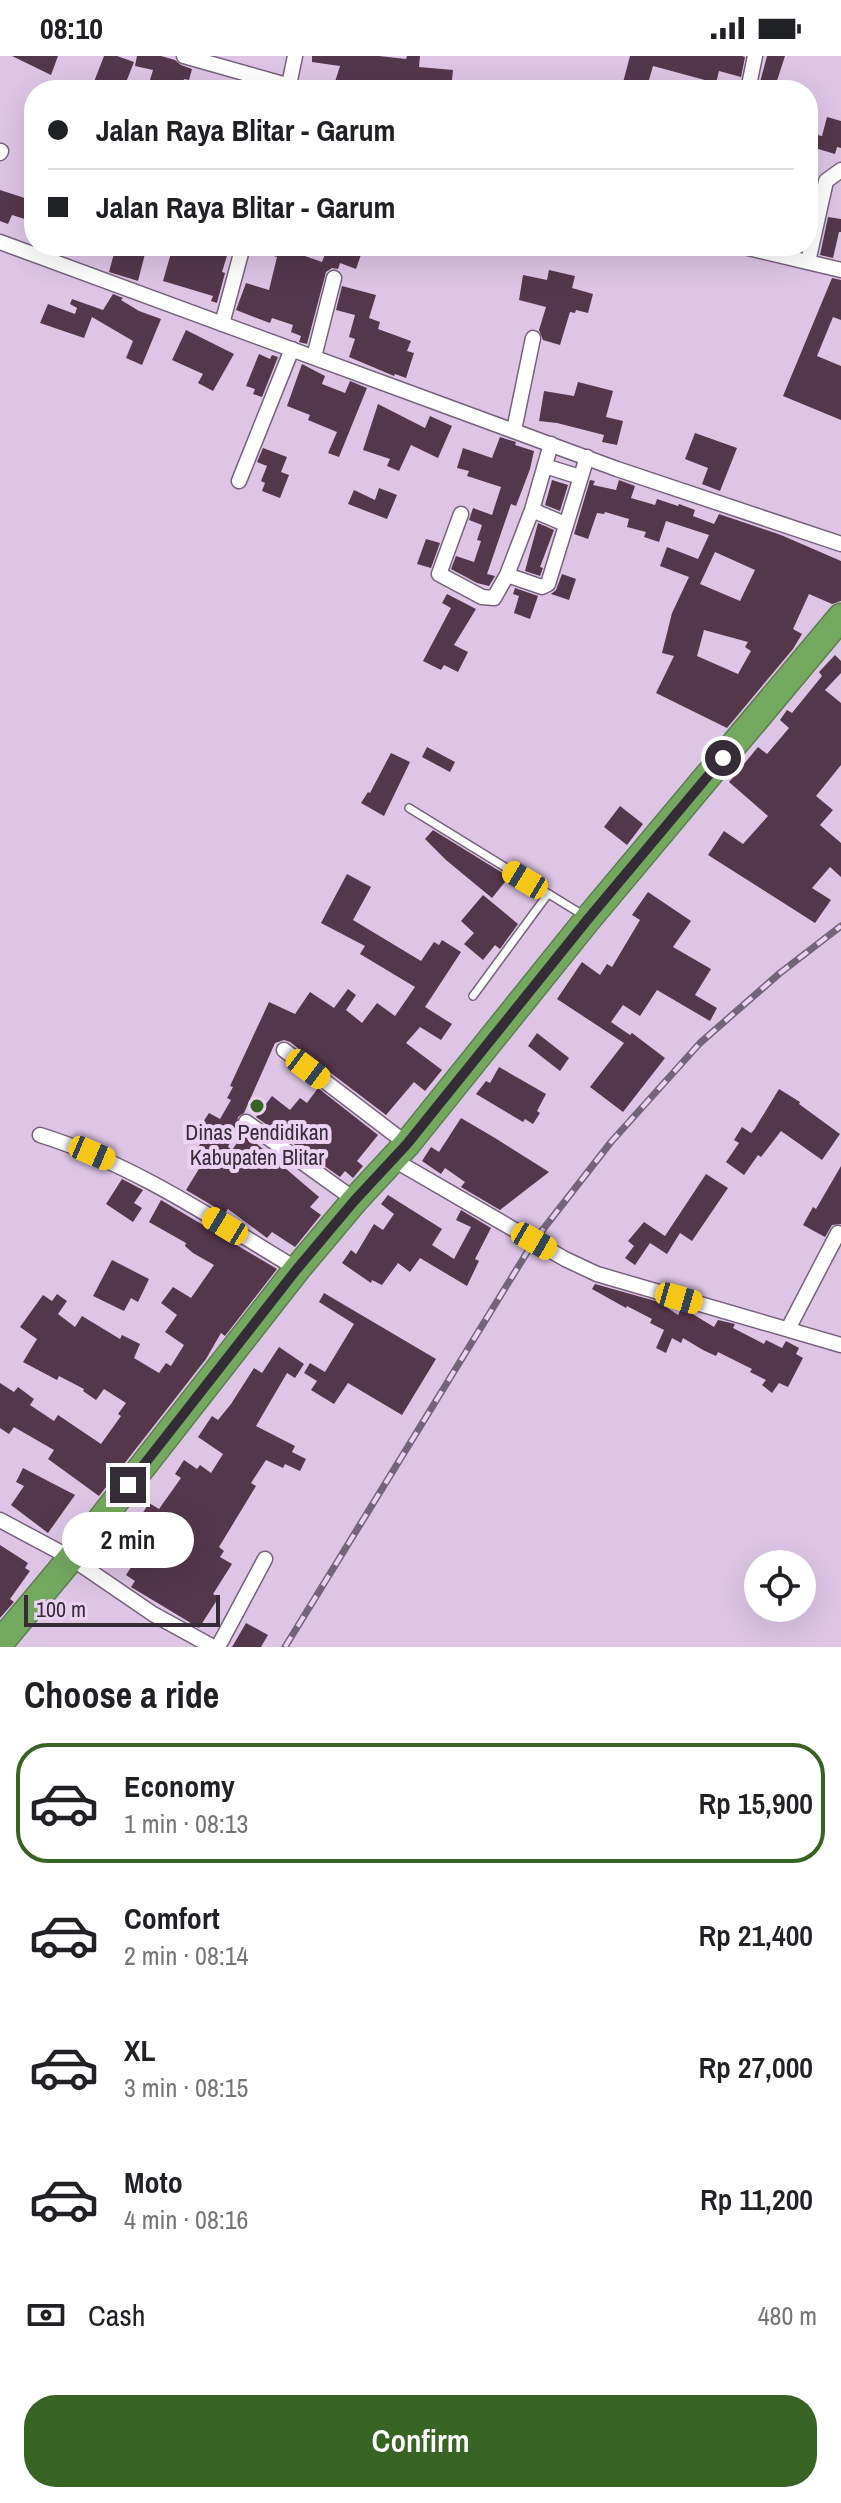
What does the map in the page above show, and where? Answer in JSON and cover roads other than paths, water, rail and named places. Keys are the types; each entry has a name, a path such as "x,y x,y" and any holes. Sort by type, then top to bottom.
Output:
{"highway":[{"path":"0,1643 71,1558 297,1269 400,1152 588,919 840,619"}],"street":[{"path":"184,56 263,80"},
{"path":"290,80 295,56"},
{"path":"750,80 755,56"},
{"path":"818,217 826,181 841,170"},
{"path":"0,242 24,251"},
{"path":"38,256 623,471 841,544"},
{"path":"222,324 240,256"},
{"path":"782,256 841,270"},
{"path":"808,262 809,256"},
{"path":"314,357 334,278"},
{"path":"514,430 533,338"},
{"path":"239,481 292,349"},
{"path":"461,514 439,571 440,577 490,598 497,595 507,575 532,510 551,444"},
{"path":"507,575 546,586 587,457"},
{"path":"545,466 580,477"},
{"path":"532,510 565,524"},
{"path":"284,1050 400,1152 565,1259 597,1274 841,1345"},
{"path":"246,1122 355,1200"},
{"path":"40,1135 108,1160 177,1197 297,1269"},
{"path":"788,1329 838,1233"},
{"path":"0,1520 71,1558 153,1614 216,1647 265,1559"}],"lane":[{"path":"409,808 588,919"},
{"path":"473,996 548,894"}],"railway":[{"path":"285,1647 534,1241 611,1142 700,1043 780,973 841,926"}],"place":[{"name":"Dinas Pendidikan Kabupaten Blitar","path":"257,1106"}]}
